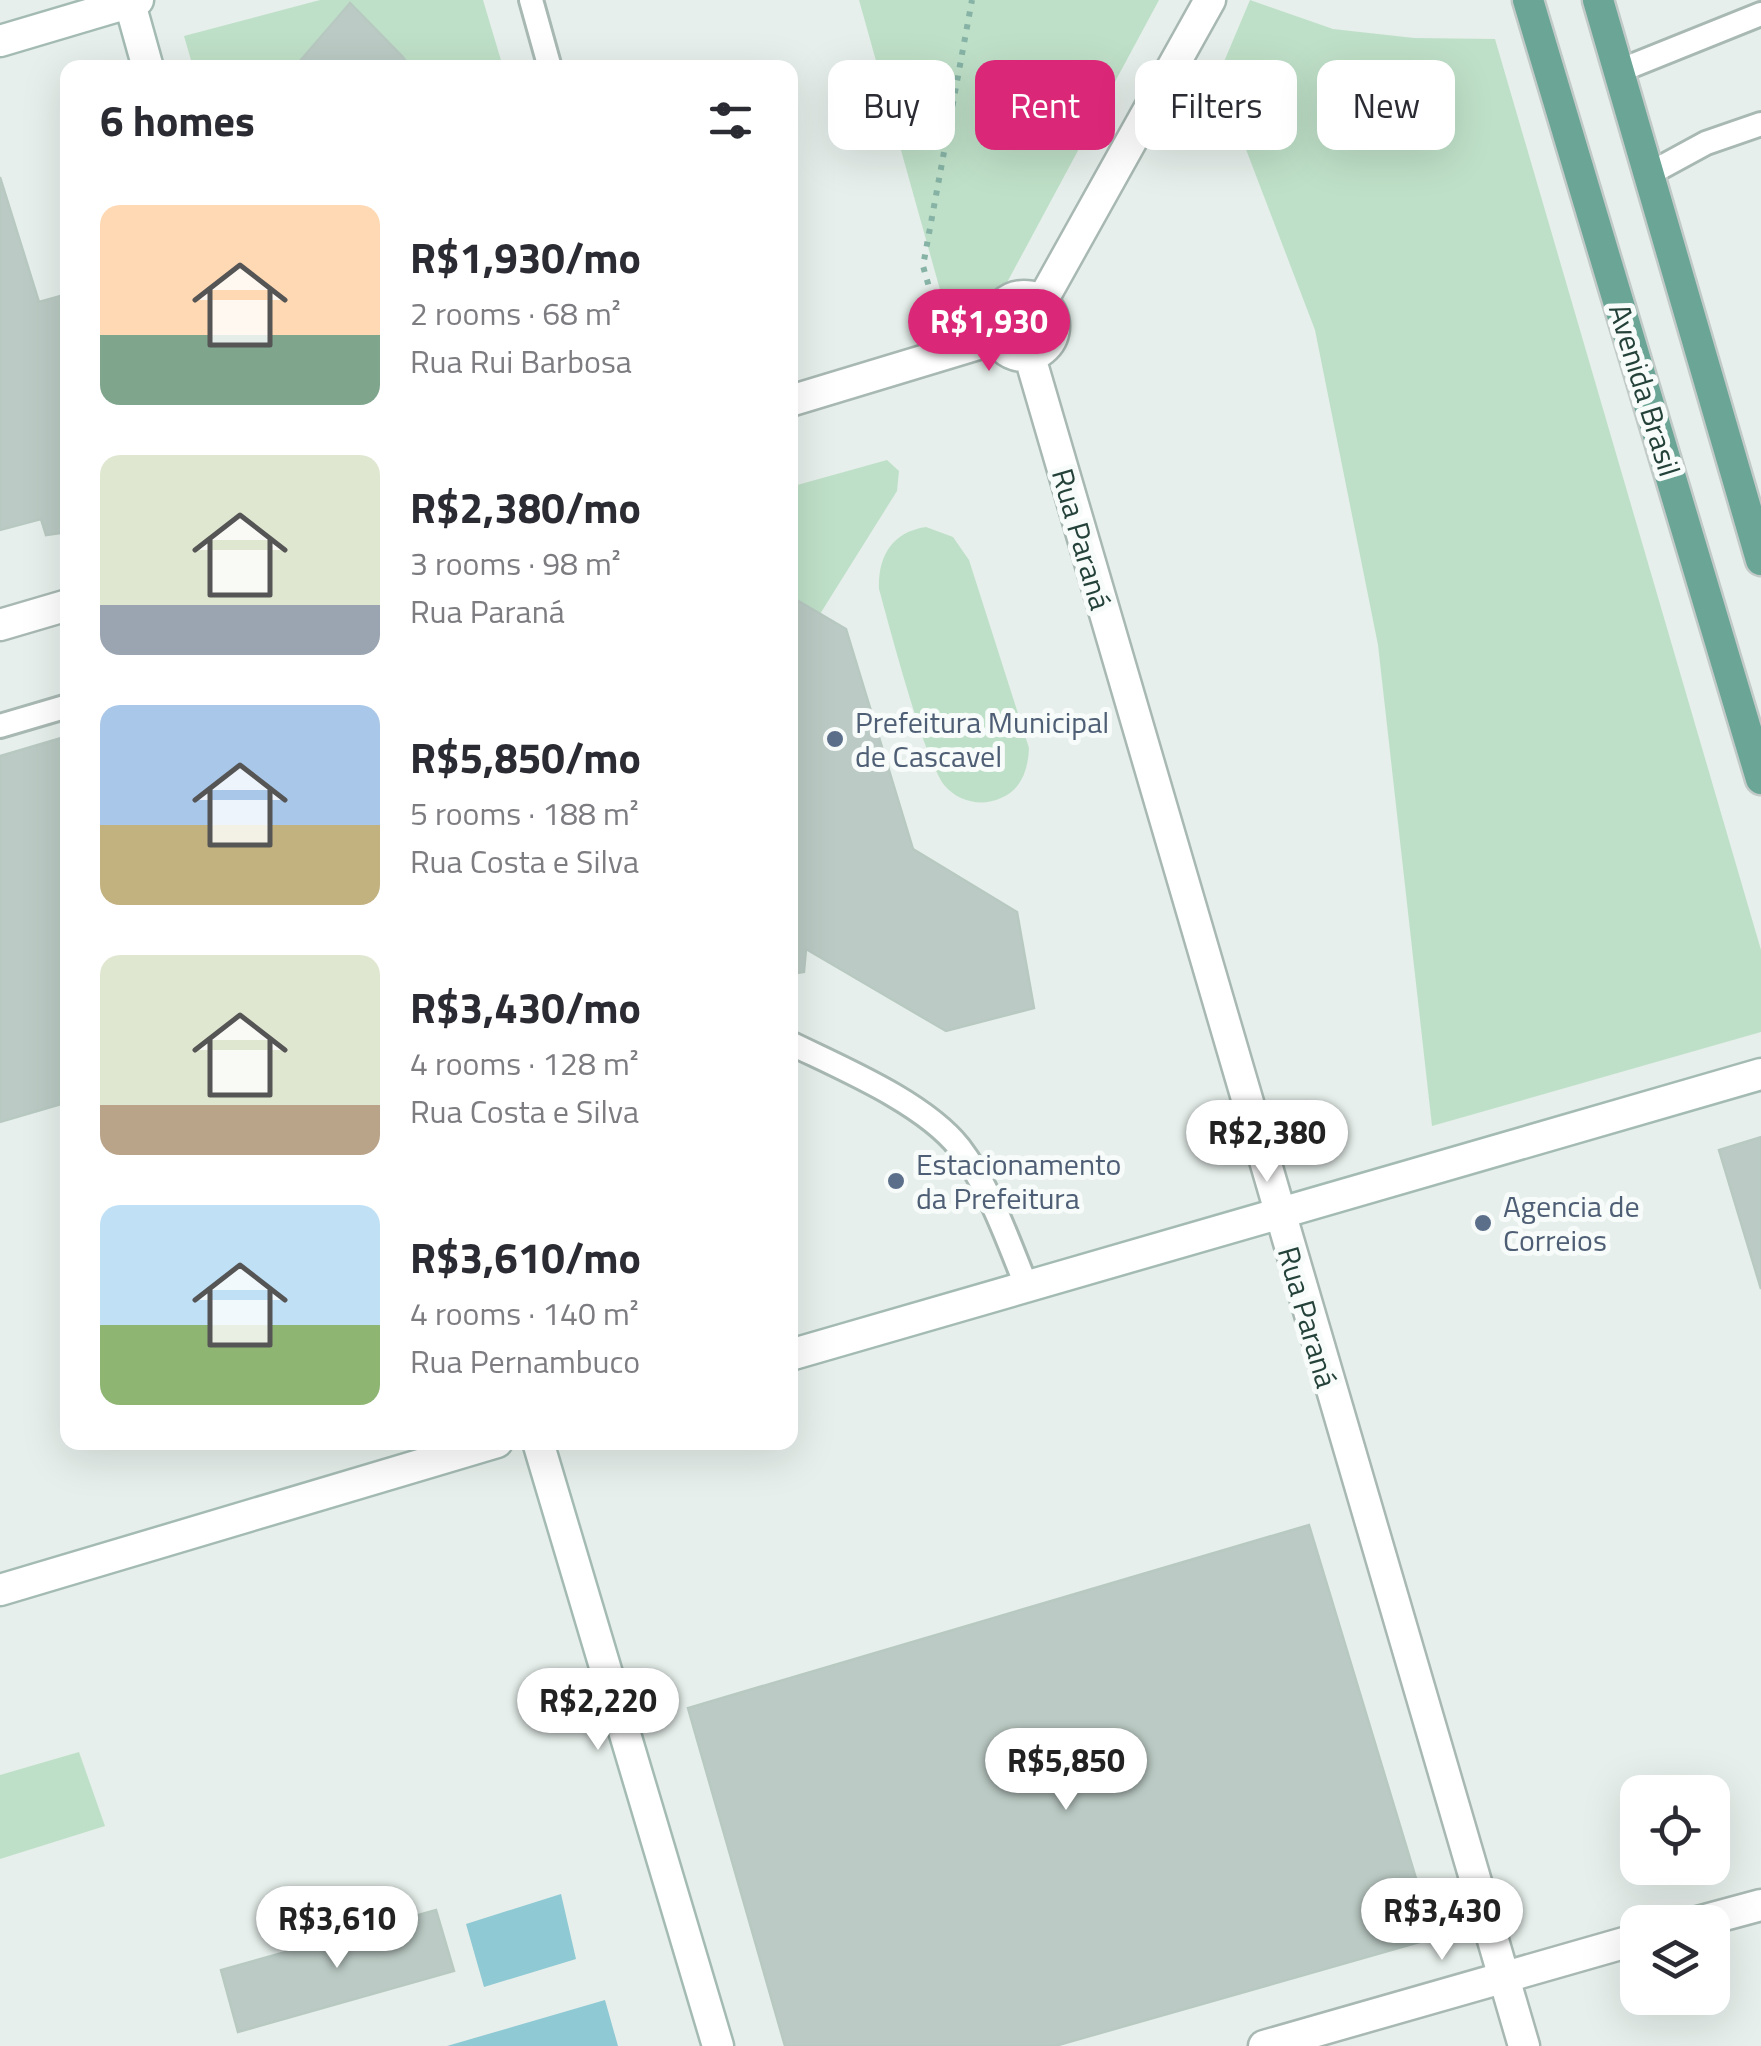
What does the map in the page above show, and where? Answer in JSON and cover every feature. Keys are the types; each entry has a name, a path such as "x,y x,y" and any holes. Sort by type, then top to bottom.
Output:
{"main road":[{"name":"Avenida Brasil","path":"1528,0 1761,779"},
{"name":"Avenida Brasil","path":"1598,0 1761,560"}],"street":[{"path":"1042,301 1210,0"},
{"path":"0,41 132,1 146,60"},
{"path":"1023,295 1042,301 1054,321 1050,344 1030,357 1010,353 996,339 994,319 1004,302 1023,295"},
{"path":"798,399 996,339"},
{"name":"Rua Paraná","path":"1030,357 1524,2046"},
{"path":"0,624 60,608"},
{"path":"798,1353 1761,1074"},
{"path":"0,1590 470,1450"},
{"path":"540,1450 718,2046"},
{"path":"1730,1913 1761,1905"},
{"path":"1264,2046 1620,1944"}],"lane":[{"path":"531,0 548,60"},
{"path":"1619,71 1761,14"},
{"path":"1648,174 1706,143 1761,124"},
{"path":"0,726 60,708"},
{"path":"798,1047 879,1086 957,1145 986,1189 1026,1285"}],"path":[{"path":"948,354 923,266 972,0"}],"green space":[{"path":"320,0 483,0 501,60 404,60 350,3 300,60 191,60 184,36"},
{"path":"859,0 1159,0 1115,82 1115,60 975,60 975,150 1078,150 1003,290 944,304 901,150 955,150 955,60 876,60"},
{"path":"1250,0 1333,29 1414,38 1495,39 1761,950 1761,1032 1432,1126 1378,645 1315,330 1246,150 1297,150 1297,60 1225,60"},
{"path":"887,460 899,471 897,491 820,614 798,601 798,485"},
{"path":"926,527 953,537 969,560 1029,748 1019,784 994,801 957,796 937,772 908,692 879,589 881,566 889,548 904,534"},
{"path":"79,1752 105,1826 0,1859 0,1775"}],"water":[{"path":"561,1894 576,1959 484,1987 466,1924"},
{"path":"605,2000 618,2046 447,2046"}],"building":[{"path":"350,3 405,60 301,60"},
{"path":"0,177 39,302 60,296 60,533 46,535 41,519 0,530"},
{"name":"Prefeitura Municipal de Cascavel","path":"798,601 846,629 913,849 1017,912 1034,1008 946,1031 806,949 804,972 798,973"},
{"path":"60,738 60,1104 0,1122 0,756"},
{"path":"1761,1137 1761,1289 1719,1150"},
{"path":"1309,1525 1434,1938 1055,2046 785,2046 688,1708"},
{"path":"436,1910 454,1971 238,2032 221,1970"}],"place":[{"name":"Prefeitura Municipal de Cascavel","path":"835,739"},
{"name":"Estacionamento da Prefeitura","path":"896,1181"},
{"name":"Agencia de Correios","path":"1483,1223"}]}
